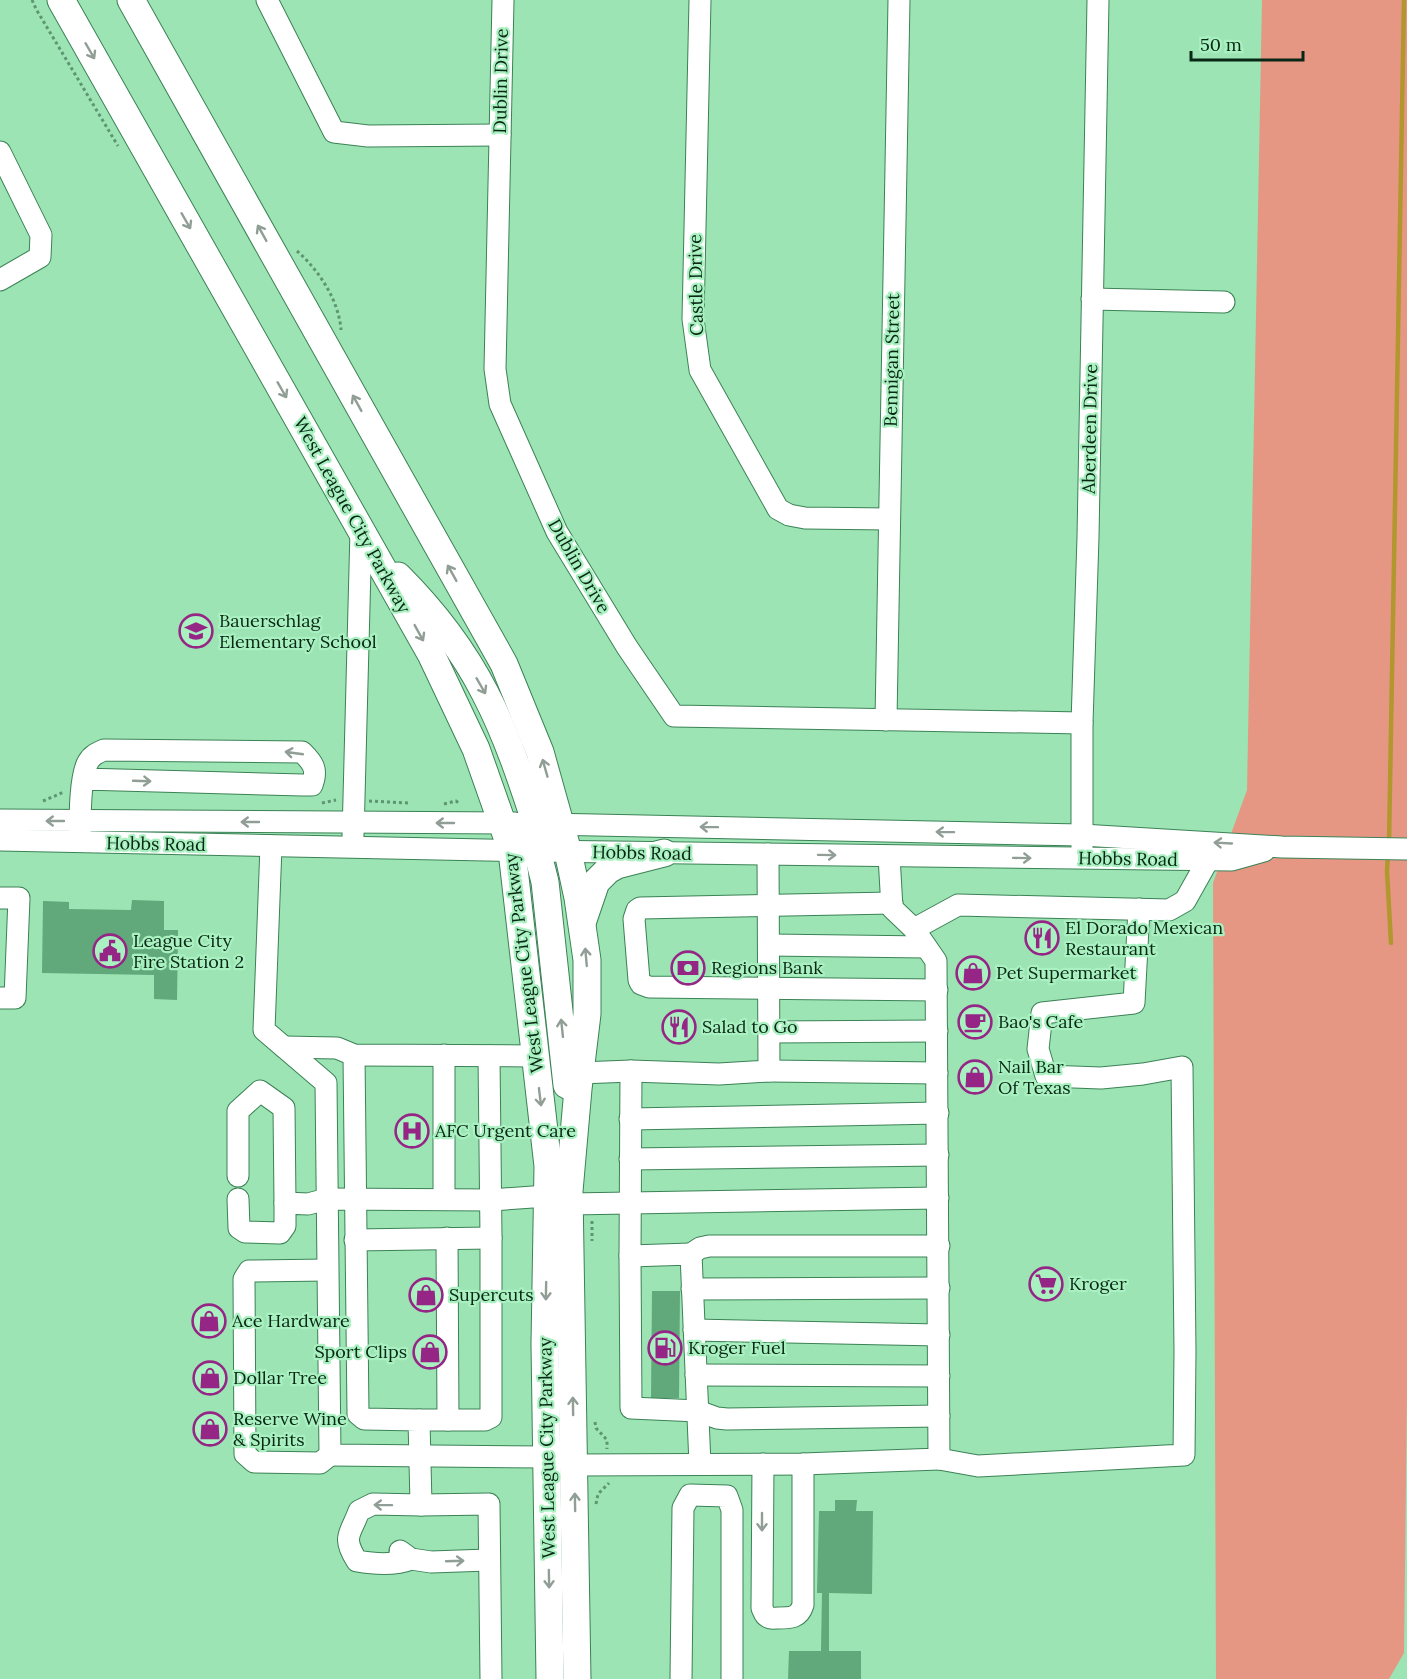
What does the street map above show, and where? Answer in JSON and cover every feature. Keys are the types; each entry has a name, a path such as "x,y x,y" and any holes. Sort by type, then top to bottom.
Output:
{"main road":[{"name":"West League City Parkway","path":"61,0 364,536 392,570 420,598 473,671 503,734 532,824"},
{"path":"131,0 504,664 540,752 532,824 540,851 545,882 567,1084 562,1197"},
{"name":"West League City Parkway","path":"540,851 582,924 587,960 587,1014 545,1344 550,1679"},
{"name":"West League City Parkway","path":"540,851 535,1056 548,1166 562,1197 574,1465 577,1679"},
{"path":"582,924 592,898 593,888 599,877 617,865 664,853"},
{"path":"547,1457 574,1465"}],"street":[{"path":"267,0 334,132 368,136 500,135"},
{"name":"Dublin Drive","path":"503,0 495,369 500,404 557,532 627,647 674,716 1082,723"},
{"name":"Castle Drive","path":"700,0 693,319 700,370 778,509 789,515 805,518 889,519"},
{"name":"Bennigan Street","path":"886,720 899,0"},
{"name":"Aberdeen Drive","path":"1082,858 1082,723 1088,537 1098,0"},
{"path":"0,152 41,235 40,257 0,279"},
{"path":"1092,299 1224,302"},
{"path":"352,848 364,536"},
{"path":"80,842 83,785 88,763 95,754 104,750 302,752 312,763 315,776 312,785 83,785"},
{"name":"Hobbs Road","path":"0,820 532,824 1082,835 1282,846 1407,849"},
{"name":"Hobbs Road","path":"0,840 352,848 1208,860 1232,860 1282,846"},
{"path":"271,846 264,1030 326,1083 330,1455"},
{"path":"768,854 769,1071"},
{"path":"889,856 892,908 914,929 936,961 939,1459"},
{"path":"914,929 958,905 1169,910 1185,902 1208,860"},
{"path":"0,898 19,898 15,998 0,998"},
{"path":"892,903 645,907 638,910 634,919 639,980 644,986 649,987 937,990"},
{"path":"574,1465 803,1464 939,1459 978,1466 1184,1455 1182,1067 1101,1078 1046,1076 1038,1049 1042,1012 1134,1003 1139,909"},
{"path":"769,945 926,947"},
{"path":"769,1032 937,1031"},
{"path":"284,1047 337,1048 354,1055 535,1056"},
{"path":"354,1055 358,1414 364,1419 419,1420 485,1420 491,1417 489,1056"},
{"path":"444,1055 444,1199"},
{"path":"631,1071 631,1408 698,1411 727,1419 939,1416"},
{"path":"580,1073 631,1071 719,1074 769,1071 937,1073"},
{"path":"238,1176 238,1111 260,1092 284,1108 285,1226 280,1233 245,1232 239,1228 238,1199"},
{"path":"630,1119 938,1113"},
{"path":"630,1159 938,1155"},
{"path":"285,1203 308,1204 327,1199 491,1200 562,1197 630,1202 938,1198"},
{"path":"447,1238 448,1420"},
{"path":"355,1239 491,1238"},
{"path":"630,1256 691,1254 700,1248 709,1246 939,1246"},
{"path":"681,1679 683,1508 690,1495 695,1464 698,1411 691,1254"},
{"path":"327,1270 249,1271 244,1279 245,1454 254,1462 320,1463 330,1455 547,1457"},
{"path":"692,1289 939,1288"},
{"path":"694,1330 939,1335"},
{"path":"696,1375 939,1376"},
{"path":"419,1420 421,1505"},
{"path":"763,1464 762,1608 765,1614 773,1618 792,1618 797,1616 803,1605 803,1464"},
{"path":"690,1495 727,1496 732,1510 732,1679"},
{"path":"488,1560 430,1562 411,1559 401,1551 379,1552 367,1549 362,1543 361,1534 355,1522 359,1511 373,1504 489,1504 491,1679"}],"path":[{"path":"32,0 120,149"},
{"path":"34,801 46,801 83,785"},
{"path":"319,804 335,800 408,803"},
{"path":"440,804 456,801 464,810"}],"shaded area":[{"path":"1262,0 1407,0 1407,1397 1404,1653 1389,1679 1216,1679 1213,883 1247,790"}],"building":[{"name":"League City Fire Station 2","path":"132,900 164,901 164,930 178,930 177,1000 154,999 154,975 42,973 43,901 69,902 69,909 131,910"},
{"path":"652,1291 680,1291 679,1398 651,1398"},
{"path":"835,1500 857,1500 856,1511 873,1511 872,1594 829,1593 829,1651 861,1651 861,1679 788,1679 789,1651 821,1651 822,1593 817,1593 819,1511 835,1511"}],"waterway":[{"path":"1389,842 1404,0"},
{"path":"1388,853 1391,943"}],"place":[{"name":"Bauerschlag Elementary School","path":"196,631"},
{"name":"El Dorado Mexican Restaurant","path":"1042,938"},
{"name":"League City Fire Station 2","path":"110,951"},
{"name":"Regions Bank","path":"688,968"},
{"name":"Pet Supermarket","path":"973,973"},
{"name":"Bao's Cafe","path":"975,1022"},
{"name":"Salad to Go","path":"679,1027"},
{"name":"Nail Bar Of Texas","path":"975,1077"},
{"name":"AFC Urgent Care","path":"412,1131"},
{"name":"Kroger","path":"1046,1284"},
{"name":"Supercuts","path":"426,1295"},
{"name":"Ace Hardware","path":"209,1321"},
{"name":"Kroger Fuel","path":"665,1348"},
{"name":"Sport Clips","path":"430,1352"},
{"name":"Dollar Tree","path":"210,1378"},
{"name":"Reserve Wine & Spirits","path":"210,1429"}]}
